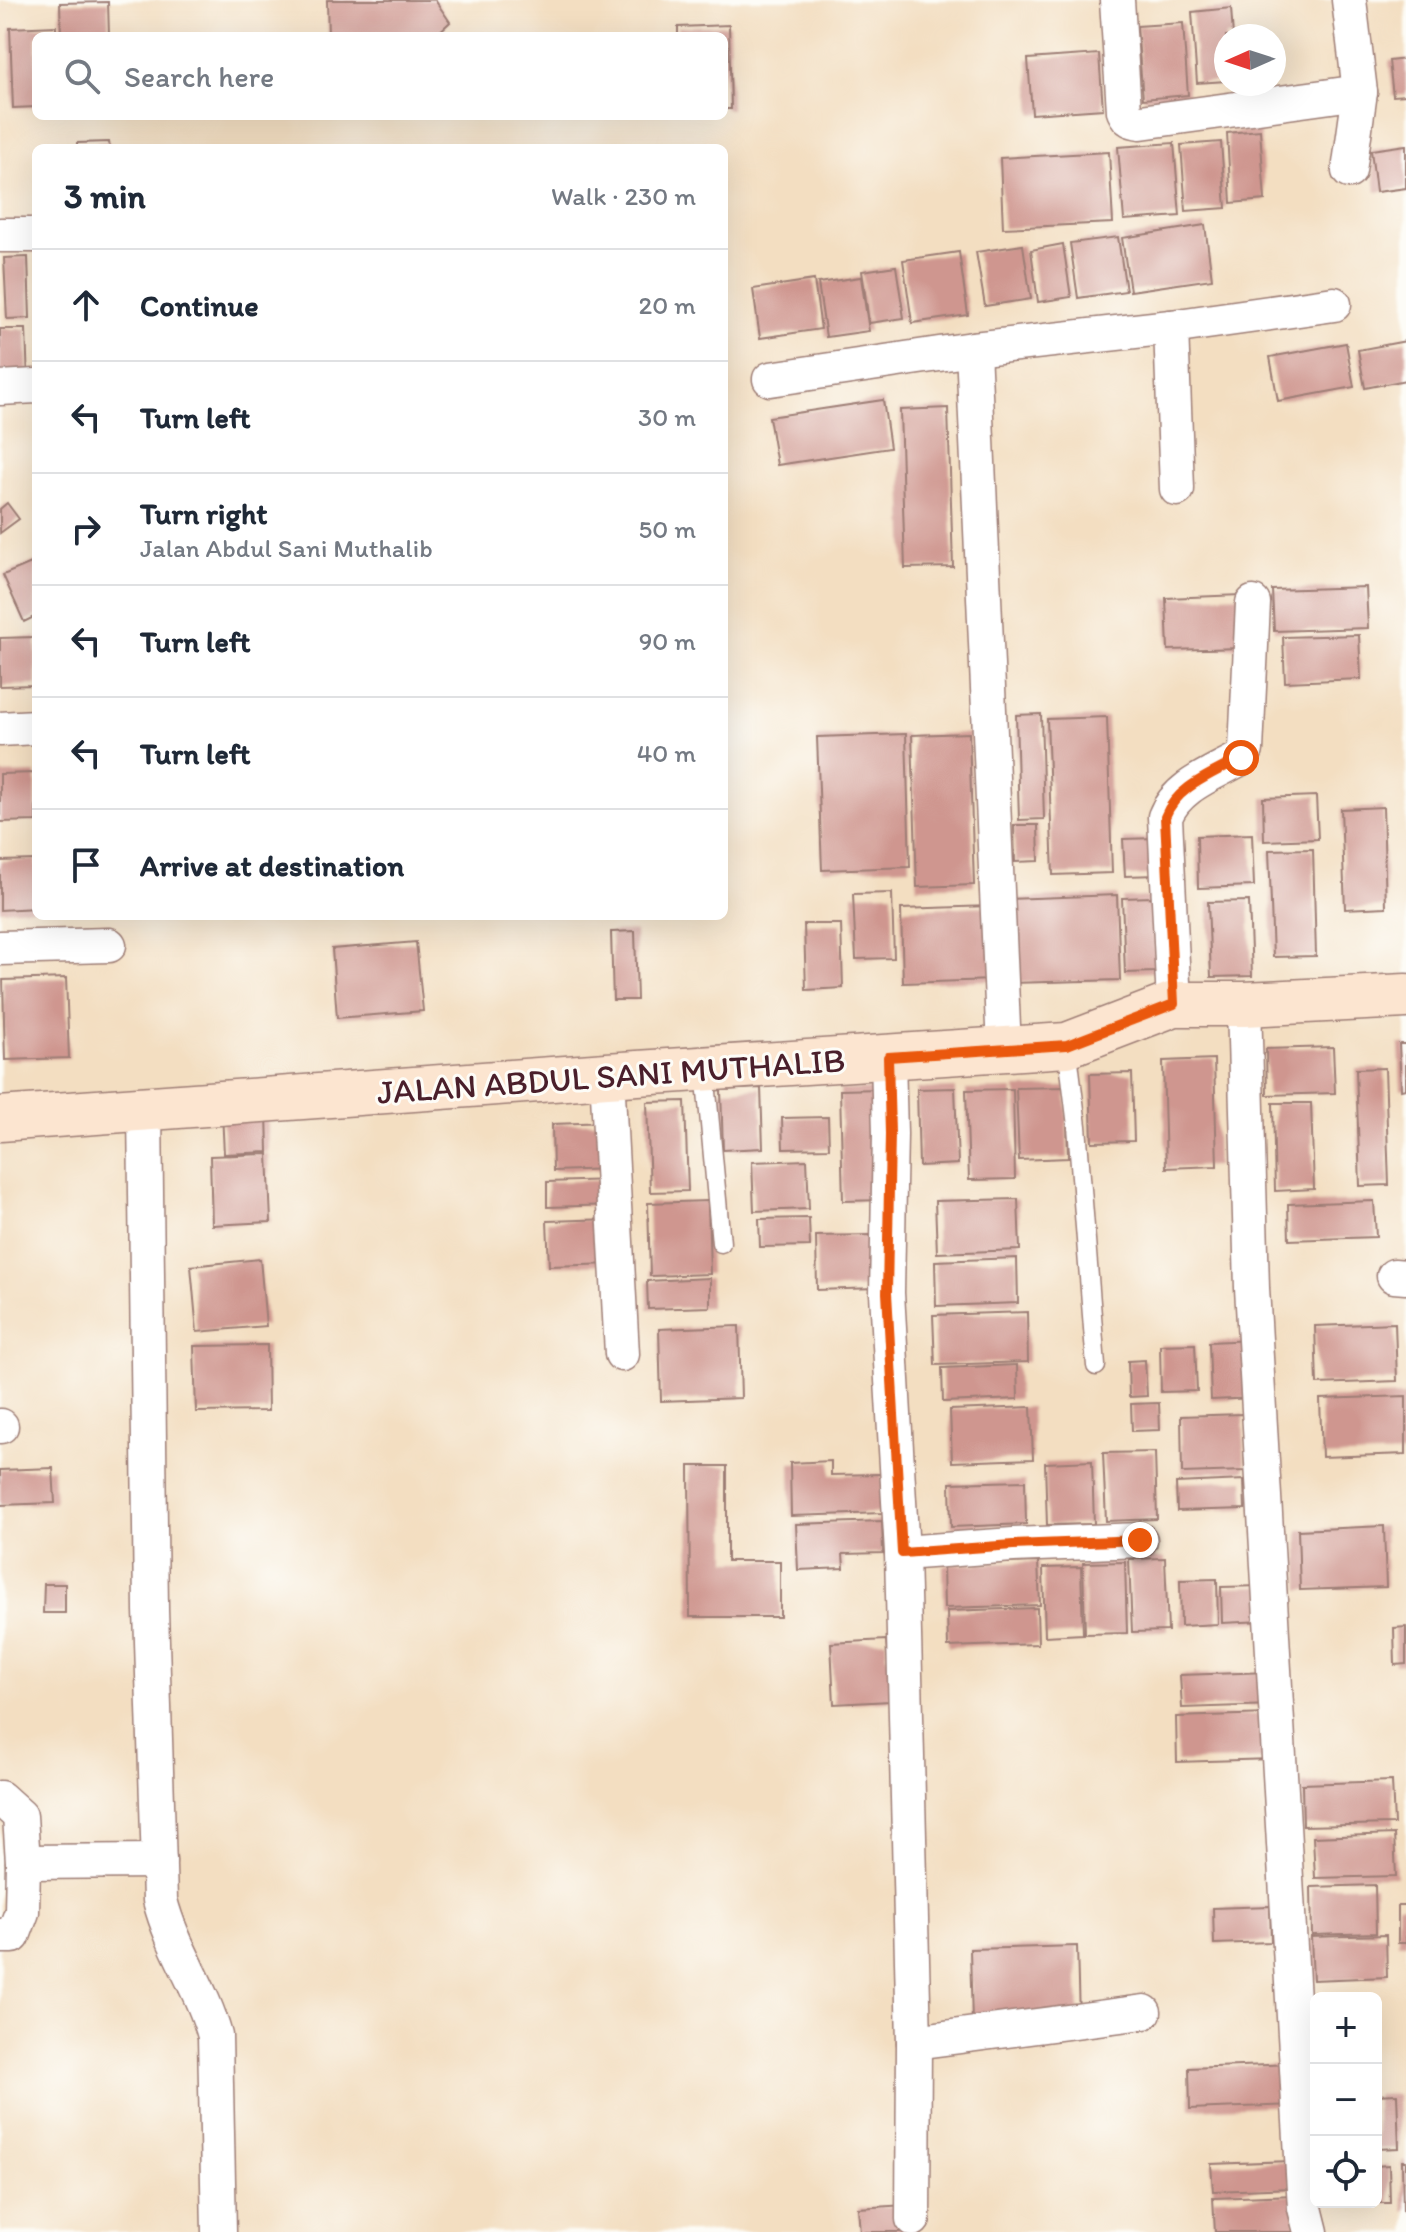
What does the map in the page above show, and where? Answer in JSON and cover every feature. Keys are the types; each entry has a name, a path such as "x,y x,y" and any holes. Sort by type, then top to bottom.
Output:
{"street":[{"path":"1117,0 1124,111 1132,121 1360,92"},
{"path":"1349,0 1360,92 1349,171"},
{"path":"0,235 32,235"},
{"path":"770,379 973,349 1171,327 1334,304"},
{"path":"1171,327 1177,489"},
{"path":"973,349 1004,1049"},
{"path":"0,388 32,386"},
{"path":"1174,1004 1165,817 1171,801 1183,791 1241,758 1246,750 1253,603"},
{"path":"0,729 32,727"},
{"path":"0,948 109,945"},
{"name":"JALAN ABDUL SANI MUTHALIB","path":"0,1119 1067,1045 1174,1004 1244,1004 1406,996"},
{"path":"1244,1004 1253,1304 1305,2208 1311,2232"},
{"path":"888,1057 887,1293 902,1553 914,2042 913,2219"},
{"path":"607,1075 622,1354"},
{"path":"145,1109 151,1610 160,1900 167,1927 208,2010 215,2036 219,2232"},
{"path":"902,1553 1140,1540"},
{"path":"0,1798 20,1816 23,1862 22,1912 13,1936 0,1936"},
{"path":"23,1862 159,1861"},
{"path":"914,2042 1144,2012"}],"lane":[{"path":"1067,1045 1077,1126 1096,1366"},
{"path":"705,1070 721,1243"}],"building":[{"path":"327,0 435,0 450,22 439,32 328,32"},
{"path":"108,2 109,32 61,32 60,3"},
{"path":"1231,8 1232,24 1214,24 1214,82 1197,83 1192,12"},
{"path":"1183,23 1188,95 1143,99 1137,26"},
{"path":"729,25 731,109 728,109 728,32 678,32 678,27"},
{"path":"56,26 56,32 32,32 32,107 13,108 10,28"},
{"path":"1099,54 1103,109 1032,114 1028,59"},
{"path":"1406,59 1406,95 1393,96 1389,61"},
{"path":"1260,130 1265,200 1231,203 1227,133"},
{"path":"109,142 109,144 77,144"},
{"path":"1221,142 1226,208 1186,211 1181,145"},
{"path":"1174,143 1180,216 1124,220 1118,147"},
{"path":"1406,145 1406,188 1376,192 1371,150"},
{"path":"1109,152 1113,223 1003,228 1000,158"},
{"path":"1205,225 1212,279 1130,291 1122,238"},
{"path":"1118,237 1126,291 1078,298 1070,243"},
{"path":"1063,244 1071,297 1038,302 1031,250"},
{"path":"1023,245 1031,299 985,306 976,252"},
{"path":"959,252 968,315 912,323 903,260"},
{"path":"28,257 30,318 7,319 4,258"},
{"path":"896,266 904,318 869,323 862,271"},
{"path":"861,277 869,331 826,337 818,283"},
{"path":"814,280 821,329 760,338 753,289"},
{"path":"0,329 26,329 28,382 0,383"},
{"path":"1406,341 1406,380 1365,388 1358,350"},
{"path":"1346,343 1354,387 1278,401 1270,357"},
{"path":"883,400 890,448 777,465 769,417"},
{"path":"948,408 953,567 905,568 900,410"},
{"path":"7,503 19,519 0,533 0,509"},
{"path":"32,563 32,618 24,622 3,575"},
{"path":"1366,587 1368,628 1274,631 1272,590"},
{"path":"1241,595 1242,648 1168,650 1166,598"},
{"path":"1359,635 1361,679 1285,682 1283,637"},
{"path":"32,637 32,685 0,686 0,638"},
{"path":"1041,714 1044,819 1019,820 1016,715"},
{"path":"1107,717 1112,873 1053,875 1047,719"},
{"path":"969,733 974,885 917,887 912,735"},
{"path":"906,734 910,867 822,870 817,737"},
{"path":"32,773 32,821 0,822 0,774"},
{"path":"1316,796 1318,839 1264,841 1263,798"},
{"path":"1383,807 1386,907 1345,909 1341,809"},
{"path":"1014,825 1038,825 1039,861 1015,862"},
{"path":"1252,834 1254,886 1198,888 1197,836"},
{"path":"1156,838 1158,875 1125,876 1123,839"},
{"path":"1313,849 1316,956 1273,957 1269,850"},
{"path":"32,860 32,908 0,910 0,861"},
{"path":"892,893 894,958 856,959 853,894"},
{"path":"1117,895 1120,980 1011,983 1007,899"},
{"path":"1153,897 1156,972 1125,973 1122,898"},
{"path":"1249,901 1252,976 1211,977 1208,902"},
{"path":"990,906 993,980 903,983 901,909"},
{"path":"804,924 841,924 843,988 806,990"},
{"path":"635,931 637,1000 613,1000 611,932"},
{"path":"416,942 423,1011 337,1018 332,949"},
{"path":"66,978 69,1058 5,1060 3,980"},
{"path":"1399,1044 1406,1044 1406,1089 1401,1090"},
{"path":"1333,1047 1335,1093 1267,1095 1266,1049"},
{"path":"1214,1059 1217,1166 1166,1168 1163,1061"},
{"path":"1385,1068 1389,1185 1360,1186 1356,1069"},
{"path":"1132,1073 1134,1141 1092,1142 1090,1074"},
{"path":"1066,1087 1068,1158 1019,1160 1016,1088"},
{"path":"761,1088 763,1148 723,1150 721,1090"},
{"path":"955,1088 958,1164 919,1166 917,1089"},
{"path":"880,1089 884,1200 843,1201 840,1090"},
{"path":"1013,1089 1015,1179 969,1180 966,1090"},
{"path":"685,1101 688,1191 650,1192 647,1102"},
{"path":"1273,1103 1311,1103 1314,1189 1275,1191"},
{"path":"267,1111 268,1152 224,1154 222,1112"},
{"path":"828,1117 829,1148 783,1149 782,1118"},
{"path":"608,1122 609,1169 553,1171 552,1124"},
{"path":"268,1154 271,1222 212,1225 210,1156"},
{"path":"807,1160 809,1209 754,1211 752,1162"},
{"path":"611,1180 612,1205 547,1207 547,1182"},
{"path":"1018,1199 1020,1250 937,1253 935,1201"},
{"path":"708,1201 710,1274 650,1276 648,1203"},
{"path":"1374,1201 1376,1237 1289,1240 1288,1204"},
{"path":"809,1218 810,1246 760,1247 759,1219"},
{"path":"613,1219 615,1264 549,1266 547,1221"},
{"path":"874,1235 876,1288 817,1290 816,1236"},
{"path":"1017,1258 1018,1303 936,1306 935,1261"},
{"path":"260,1259 266,1326 197,1332 191,1266"},
{"path":"710,1278 710,1307 648,1309 647,1281"},
{"path":"1027,1312 1028,1362 935,1365 933,1315"},
{"path":"1395,1323 1397,1381 1317,1384 1315,1326"},
{"path":"739,1326 741,1398 661,1401 659,1329"},
{"path":"1253,1340 1255,1398 1211,1400 1209,1342"},
{"path":"1195,1344 1197,1391 1161,1392 1160,1345"},
{"path":"267,1345 268,1411 196,1412 194,1346"},
{"path":"1145,1360 1147,1396 1129,1397 1128,1361"},
{"path":"1017,1365 1018,1399 943,1402 942,1368"},
{"path":"1406,1396 1406,1454 1322,1457 1320,1399"},
{"path":"1159,1403 1160,1430 1132,1431 1131,1404"},
{"path":"1031,1407 1033,1459 952,1462 950,1410"},
{"path":"1243,1414 1245,1471 1182,1473 1181,1416"},
{"path":"1155,1452 1157,1519 1106,1521 1103,1453"},
{"path":"831,1461 831,1475 882,1474 883,1513 791,1516 790,1463"},
{"path":"1092,1461 1094,1524 1047,1525 1045,1463"},
{"path":"689,1466 727,1466 727,1561 780,1561 780,1617 690,1617"},
{"path":"53,1468 55,1503 0,1505 0,1470"},
{"path":"1244,1480 1245,1509 1177,1511 1176,1483"},
{"path":"1025,1481 1026,1524 951,1527 950,1483"},
{"path":"882,1521 883,1553 843,1554 844,1568 798,1570 796,1524"},
{"path":"1384,1526 1386,1587 1300,1590 1298,1530"},
{"path":"1165,1558 1168,1631 1132,1632 1129,1559"},
{"path":"1038,1562 1040,1605 944,1608 943,1565"},
{"path":"1125,1562 1127,1633 1085,1634 1083,1563"},
{"path":"1081,1567 1083,1634 1045,1636 1043,1568"},
{"path":"1217,1579 1218,1624 1181,1626 1180,1580"},
{"path":"44,1584 65,1584 65,1613 43,1613"},
{"path":"1262,1586 1263,1621 1222,1623 1221,1587"},
{"path":"1037,1608 1038,1644 948,1647 947,1611"},
{"path":"1406,1627 1406,1664 1395,1665 1394,1628"},
{"path":"886,1640 887,1657 895,1656 890,1701 834,1704 831,1643"},
{"path":"1271,1672 1272,1705 1182,1708 1180,1675"},
{"path":"1269,1714 1271,1759 1177,1762 1176,1717"},
{"path":"1392,1781 1394,1824 1303,1826 1302,1784"},
{"path":"1394,1834 1396,1876 1315,1878 1313,1837"},
{"path":"1375,1885 1376,1933 1312,1935 1311,1887"},
{"path":"1398,1905 1406,1905 1406,1943 1398,1943"},
{"path":"1270,1906 1271,1942 1214,1944 1213,1908"},
{"path":"1386,1935 1387,1977 1313,1980 1311,1937"},
{"path":"1077,1946 1079,2018 972,2022 970,1949"},
{"path":"1294,2064 1295,2105 1190,2109 1189,2068"},
{"path":"1397,2094 1399,2148 1382,2149 1382,2095"},
{"path":"1291,2161 1291,2188 1213,2191 1211,2164"},
{"path":"1402,2161 1406,2161 1406,2211 1403,2211"},
{"path":"1389,2165 1390,2203 1382,2203 1382,2166"},
{"path":"1295,2195 1296,2232 1215,2232 1213,2198"},
{"path":"906,2205 908,2232 860,2232 858,2208"}],"route":[{"path":"1140,1540 902,1553 887,1293 888,1057 1067,1045 1174,1004 1165,817 1171,801 1183,791 1241,758"}]}
